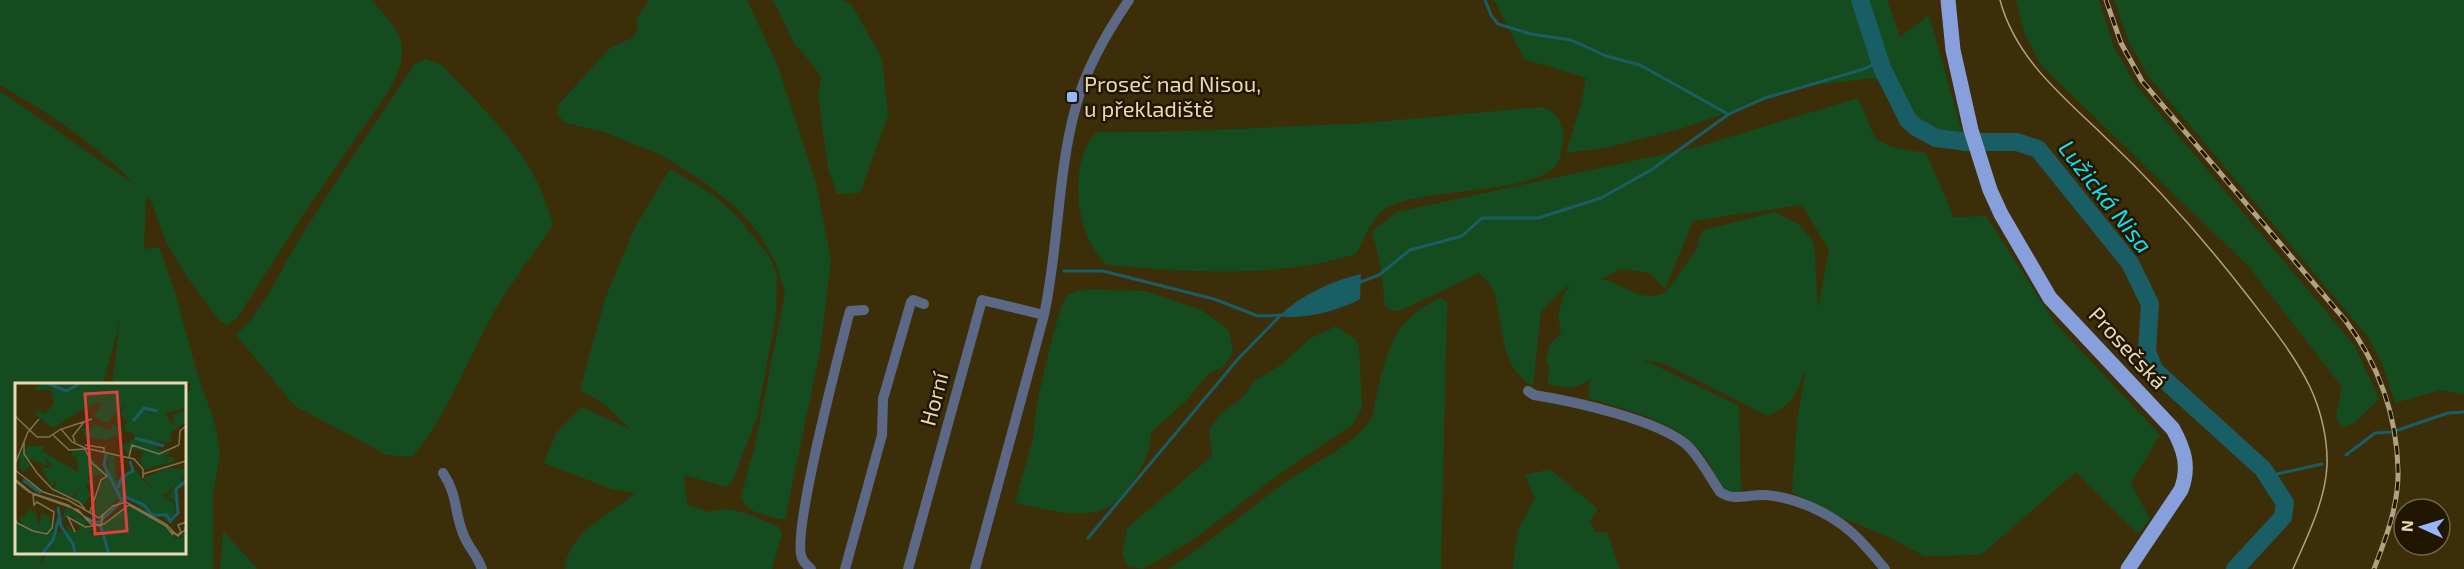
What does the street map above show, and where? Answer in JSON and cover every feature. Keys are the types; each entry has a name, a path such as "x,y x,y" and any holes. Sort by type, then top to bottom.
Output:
{"main road":[{"name":"Prosečská","path":"1948,0 1953,50 1971,130 1990,190 2001,214 2050,298 2173,429 2185,454 2185,480 2181,490 2128,569"}],"street":[{"path":"975,569 1044,315 1050,284 1066,151 1076,105 1103,41 1129,0"},
{"name":"Horní","path":"845,569 882,435 883,399 911,302 913,300 924,304"},
{"name":"Horní","path":"908,569 982,300 1044,315"},
{"path":"810,569 801,558 802,525 850,308 864,310"},
{"path":"1528,391 1534,395 1593,406 1668,434 1686,444 1720,492 1726,496 1736,498 1765,495 1802,504 1849,530 1885,569"},
{"path":"443,474 453,487 464,537 477,554 482,569"},
{"path":"792,559 810,569"}],"green space":[{"path":"0,0 371,0 391,22 401,42 401,63 389,90 309,206 237,318 227,325 219,320 188,278 166,242 151,201 146,196 144,249 159,247 215,424 220,453 213,494 213,569 0,569 0,91 135,185 105,156 36,106 0,85"},
{"path":"649,0 747,0 778,66 816,183 831,260 820,351 785,519 753,511 745,505 741,495 755,446 785,293 776,263 759,234 737,208 701,180 663,156 604,132 565,123 557,114 558,105 610,48 634,37 638,29 637,18"},
{"path":"773,0 842,0 852,5 882,59 888,116 860,193 837,194 828,168 818,95 821,77 795,45"},
{"path":"1494,0 1887,0 1900,37 1929,15 1964,139 1923,123 1874,78 1807,86 1680,129 1605,148 1566,153 1581,104 1586,78 1524,59"},
{"path":"2016,0 2099,0 2114,47 2136,85 2355,346 2379,399 2354,423 2342,428 2336,417 2342,387 2250,268 2041,65 2024,31"},
{"path":"2114,0 2464,0 2464,395 2441,390 2395,403 2383,366 2368,337 2148,76 2128,40"},
{"path":"426,59 442,65 509,138 535,178 553,225 496,308 445,408 412,457 387,455 295,406 236,335 250,321 271,290 298,241 415,64"},
{"path":"1858,98 1875,138 1891,147 1926,153 1954,217 1986,216 2056,324 2160,435 2131,483 2150,519 2138,534 2076,472 1981,555 1924,556 1887,536 1844,519 1792,492 1797,421 1806,369 1789,402 1768,416 1665,364 1642,359 1739,406 1741,494 1724,491 1703,454 1694,444 1671,427 1644,415 1588,398 1590,379 1580,385 1570,387 1548,384 1549,365 1545,362 1551,342 1558,337 1561,331 1558,316 1563,297 1571,288 1567,286 1541,311 1533,386 1521,377 1507,355 1492,288 1479,273 1397,312 1385,307 1381,268 1372,231 1397,212 1697,147","holes":["1802,205 1829,250 1818,308 1814,243 1800,225 1775,212 1703,230 1697,249 1665,293 1654,296 1640,295 1607,280 1600,280 1620,269 1650,273 1665,289 1693,221"]},
{"path":"1541,107 1554,114 1563,130 1562,150 1558,162 1546,173 1505,186 1427,196 1390,206 1374,221 1356,254 1326,262 1233,272 1107,265 1096,253 1082,219 1078,181 1087,146 1096,132 1190,131 1365,123"},
{"path":"670,169 709,192 736,215 769,256 777,275 776,314 757,417 733,480 726,487 684,475 687,505 710,512 727,509 744,513 779,527 782,534 772,569 565,569 568,556 582,534 635,493 611,489 544,463 556,433 582,407 631,430 607,406 580,390 605,299 634,229"},
{"path":"1086,290 1146,291 1203,311 1229,330 1233,353 1222,368 1208,374 1186,401 1151,432 1150,445 1144,463 1126,490 1113,504 1099,511 1075,513 1015,503 1034,435 1037,408 1057,320 1067,296"},
{"path":"1440,298 1447,301 1441,569 1168,569 1290,479 1356,436 1371,419 1385,362 1395,336 1412,315"},
{"path":"1336,326 1355,339 1359,347 1362,408 1352,425 1282,472 1191,541 1143,569 1129,567 1122,555 1127,528 1212,456 1209,430 1220,414 1242,398 1255,381 1278,367 1311,338"},
{"path":"1550,469 1598,509 1590,521 1595,532 1607,532 1620,569 1513,569 1519,528 1535,498 1525,475"},
{"path":"223,531 255,566 257,569 220,569"}],"water":[{"path":"1361,274 1360,299 1321,314 1299,317 1279,316 1317,290"}],"waterway":[{"path":"1485,0 1491,15 1498,24 1531,34 1571,40 1606,56 1640,65 1728,114"},
{"name":"Lužická Nisa","path":"1860,0 1882,68 1908,120 1936,138 1967,142 2017,142 2038,149 2130,263 2150,304 2147,351 2154,370 2263,469 2285,503 2283,517 2235,569"},
{"path":"1358,283 1379,275 1410,250 1462,236 1482,218 1538,218 1601,198 1651,170 1729,114 1765,98 1864,69 1880,61"},
{"path":"1064,271 1103,271 1214,299 1258,316 1283,315"},
{"path":"1088,538 1238,359 1279,317"},
{"path":"2346,455 2375,433 2392,432 2448,413 2464,412"},
{"path":"2268,476 2322,464"}],"tram line":[{"path":"2000,0 2007,21 2029,59 2058,92 2145,176 2200,237 2275,331 2310,387 2323,425 2326,446 2326,479 2319,506 2293,569"}],"railway":[{"path":"2106,0 2121,43 2142,81 2345,320 2376,372 2394,429 2398,483 2394,508 2374,569"}],"place":[{"name":"Proseč nad Nisou, u překladiště","path":"1072,97"}]}
